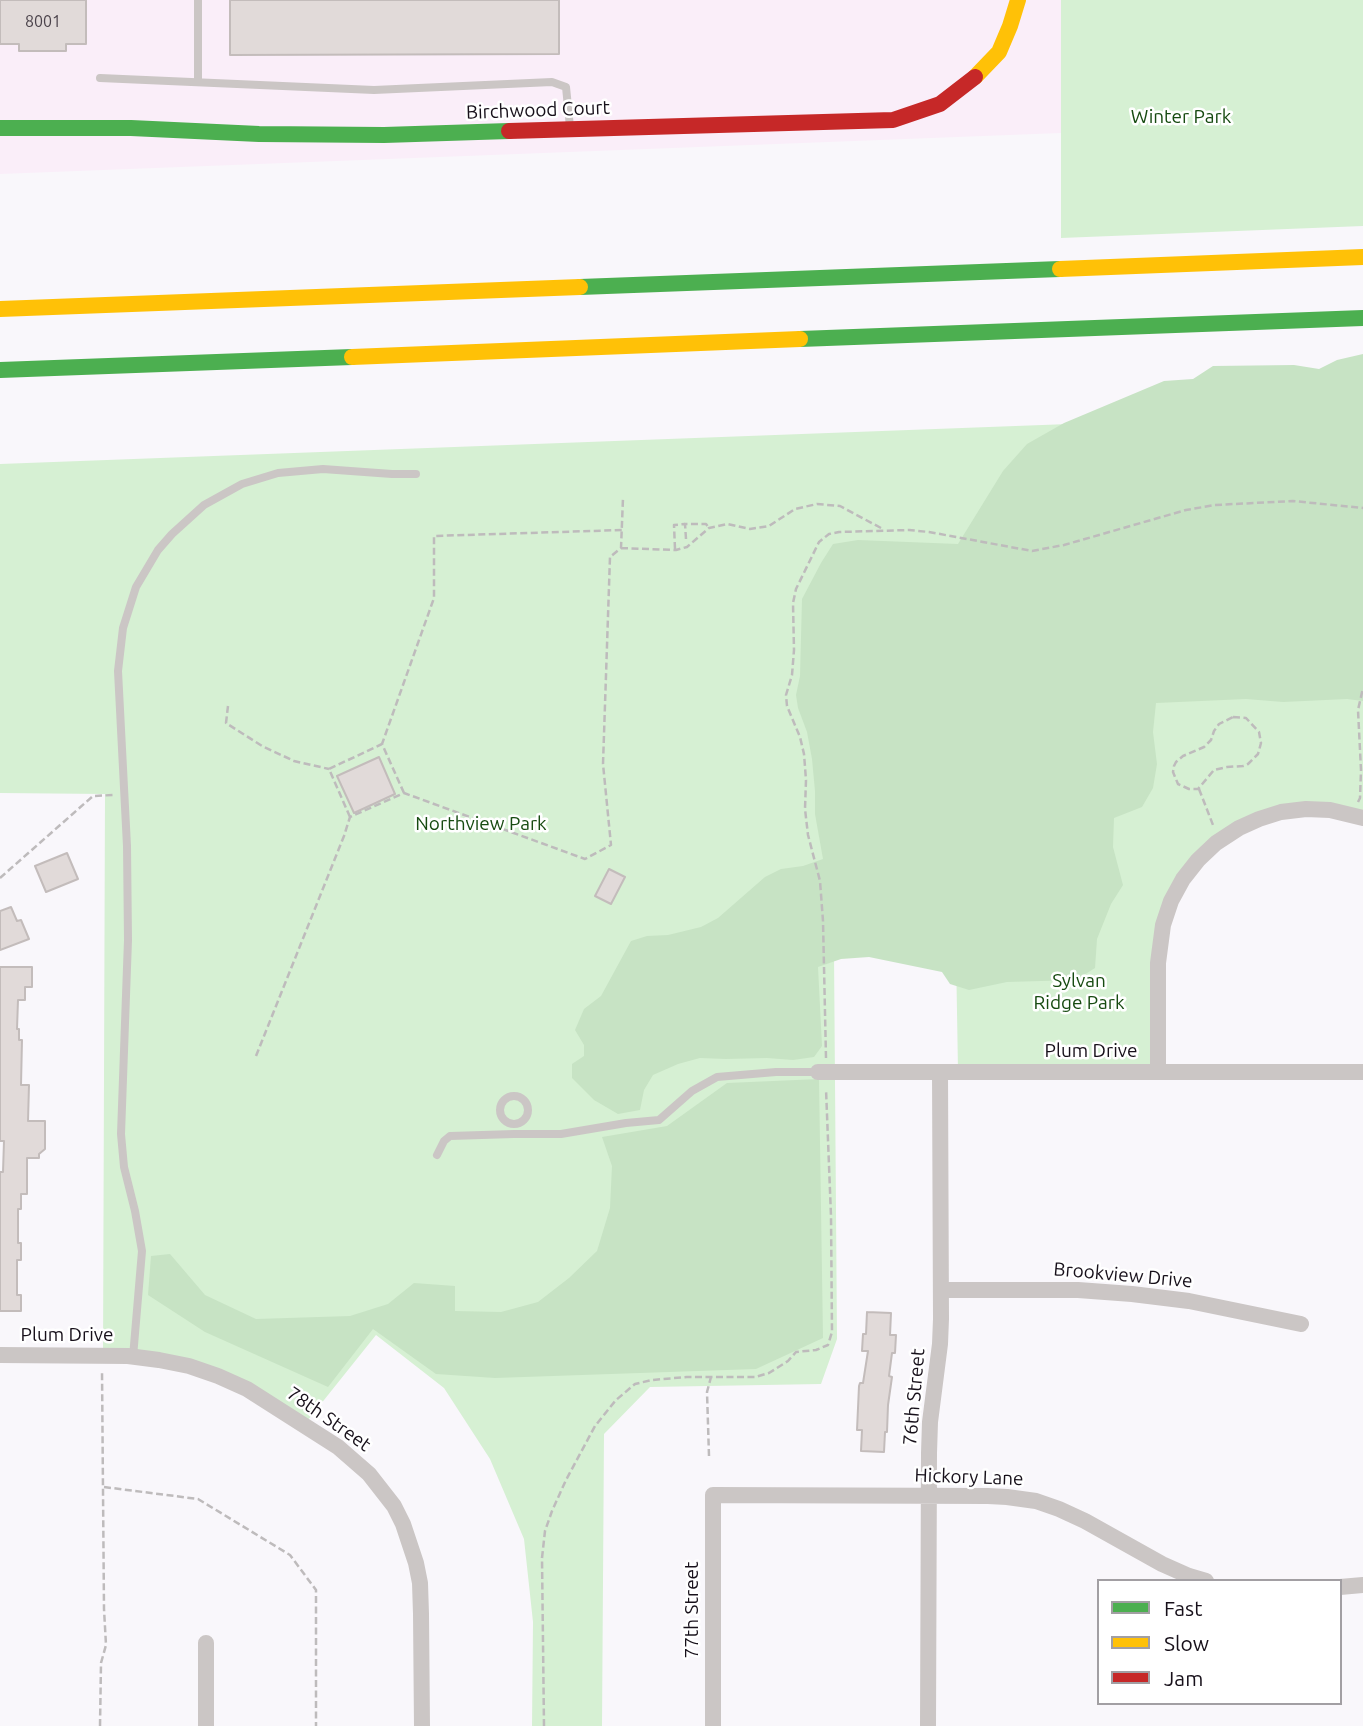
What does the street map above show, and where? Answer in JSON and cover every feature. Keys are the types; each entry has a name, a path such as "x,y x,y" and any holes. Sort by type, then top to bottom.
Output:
{"main road":[{"name":"Birchwood Court","path":"0,128 131,128 259,134 384,135 893,120 940,104 970,82 999,52 1018,0"},
{"path":"0,309 1363,257"},
{"path":"0,370 1363,318"}],"street":[{"path":"1158,1072 1158,963 1163,925 1171,901 1183,879 1198,860 1222,839 1259,819 1306,809 1330,810 1358,816"},
{"name":"Plum Drive","path":"822,1072 1363,1072"},
{"name":"76th Street","path":"928,1726 930,1422 940,1345 940,1072"},
{"name":"Brookview Drive","path":"941,1290 1049,1290 1132,1294 1189,1301 1301,1324"},
{"name":"Plum Drive","path":"0,1356 133,1357"},
{"name":"78th Street","path":"133,1357 189,1366 247,1389 338,1447 369,1474 394,1506 416,1563 420,1583 422,1726"},
{"name":"Hickory Lane","path":"713,1495 988,1496 1036,1501 1085,1521 1163,1564 1199,1579"},
{"name":"77th Street","path":"713,1495 713,1726"},
{"path":"1342,1587 1363,1585"},
{"path":"206,1643 206,1726"}],"lane":[{"path":"198,0 198,82"},
{"path":"100,78 374,90 552,82 566,87 570,130"},
{"path":"133,1357 142,1251 124,1167 121,1134 128,940 127,846 118,671 123,628 136,587 158,550 172,534 204,505 242,484 278,473 323,470 416,474"},
{"path":"437,1155 444,1141 450,1136 514,1129 561,1134 659,1120 692,1091 718,1077 776,1072 822,1072"}],"path":[{"path":"621,548 623,498"},
{"path":"544,1726 544,1531 566,1480 595,1426 616,1400 635,1384 652,1380 755,1377 769,1373 788,1361 796,1352 816,1350 828,1345 832,1332 831,1216 822,1072 823,921 820,881 804,809 804,754 786,695 792,675 793,603 796,589 819,542 829,534 839,532 884,530 929,532 1032,551 1064,545 1185,510 1216,505 1293,501 1363,508"},
{"path":"350,817 404,793 585,859 611,845 603,764 610,557 621,548 676,550 687,547 709,528 727,524 750,529 769,526 795,509 817,504 840,506 884,530"},
{"path":"685,524 686,539"},
{"path":"676,550 674,525 706,524 709,528"},
{"path":"404,793 382,744 434,598 434,536 622,530"},
{"path":"1358,816 1358,710 1363,688"},
{"path":"228,706 226,723 262,746 294,761 329,769 382,744"},
{"path":"1233,717 1251,722 1261,737 1258,754 1243,766 1214,770 1198,789 1189,789 1178,784 1173,772 1176,762 1182,755 1204,747 1217,727 1227,719 1233,717"},
{"path":"256,1056 350,817 329,769"},
{"path":"1198,789 1222,839"},
{"path":"0,878 93,796 124,795"},
{"path":"100,1726 101,1663 106,1645 103,1356"},
{"path":"709,1456 707,1392 711,1377"},
{"path":"104,1487 198,1499 290,1555 316,1590 316,1726"}],"shaded area":[{"path":"0,0 1061,0 1061,133 0,174"}],"green space":[{"name":"Winter Park","path":"1061,0 1363,0 1363,226 1061,238"},
{"path":"1363,354 1363,701 1347,699 1283,702 1246,699 1156,703 1153,732 1157,764 1153,788 1142,807 1114,818 1113,847 1123,885 1111,904 1097,939 1095,968 1076,980 1007,982 969,990 950,984 942,972 869,957 841,959 818,967 822,1046 814,1057 793,1060 700,1058 678,1064 653,1075 644,1090 640,1110 618,1114 594,1100 572,1078 572,1064 584,1056 584,1045 575,1030 584,1009 601,996 631,941 701,927 718,918 765,877 781,869 803,866 823,859 815,814 812,759 796,695 800,676 802,599 833,544 858,540 958,544 1003,471 1027,444 1064,423 1164,381 1193,379 1213,366 1294,365 1319,369 1337,360"},
{"name":"Northview Park","path":"1363,413 1363,818 1281,812 1198,860 1163,925 1158,1072 958,1071 956,953 834,953 837,1339 821,1384 650,1387 604,1434 602,1726 532,1726 533,1622 524,1539 490,1459 444,1388 376,1335 304,1425 218,1376 103,1356 105,794 0,793 0,464"},
{"path":"819,1079 823,1338 756,1369 495,1378 436,1374 373,1329 328,1387 205,1332 148,1295 151,1256 170,1254 205,1295 256,1319 350,1316 388,1304 414,1283 455,1286 455,1311 501,1312 538,1302 569,1278 597,1251 610,1208 612,1166 602,1137 667,1126 727,1083"}],"building":[{"path":"0,0 86,0 86,44 66,44 66,51 19,51 19,44 0,44"},
{"path":"230,0 559,0 559,54 230,55"},
{"path":"379,757 395,794 354,813 337,776"},
{"path":"67,853 78,879 46,892 35,866"},
{"path":"609,869 625,877 611,904 595,896"},
{"path":"11,907 17,921 21,920 29,939 0,950 0,911"},
{"path":"0,967 32,967 32,987 25,987 25,1000 18,1000 17,1029 19,1040 22,1040 21,1085 29,1085 28,1121 45,1121 45,1149 39,1154 39,1158 27,1158 27,1194 21,1194 21,1209 18,1209 21,1260 17,1260 17,1295 21,1295 21,1311 0,1311 0,1172 3,1172 4,1141 0,1141"},
{"path":"867,1312 891,1313 890,1335 896,1335 889,1376 892,1377 884,1452 861,1451 862,1430 857,1430 859,1386 863,1383 868,1351 862,1351"}],"traffic: fast":[{"path":"0,128 131,128 259,134 384,135 509,131"},
{"path":"580,287 1060,269"},
{"path":"800,339 1363,318"},
{"path":"0,370 352,357"}],"traffic: slow":[{"path":"975,77 999,52 1018,0"},
{"path":"1060,269 1363,257"},
{"path":"0,309 580,287"},
{"path":"352,357 800,339"}],"traffic: jam":[{"path":"509,131 893,120 940,104 975,77"}],"park label":[{"name":"Sylvan Ridge Park","path":"1079,992"}]}
